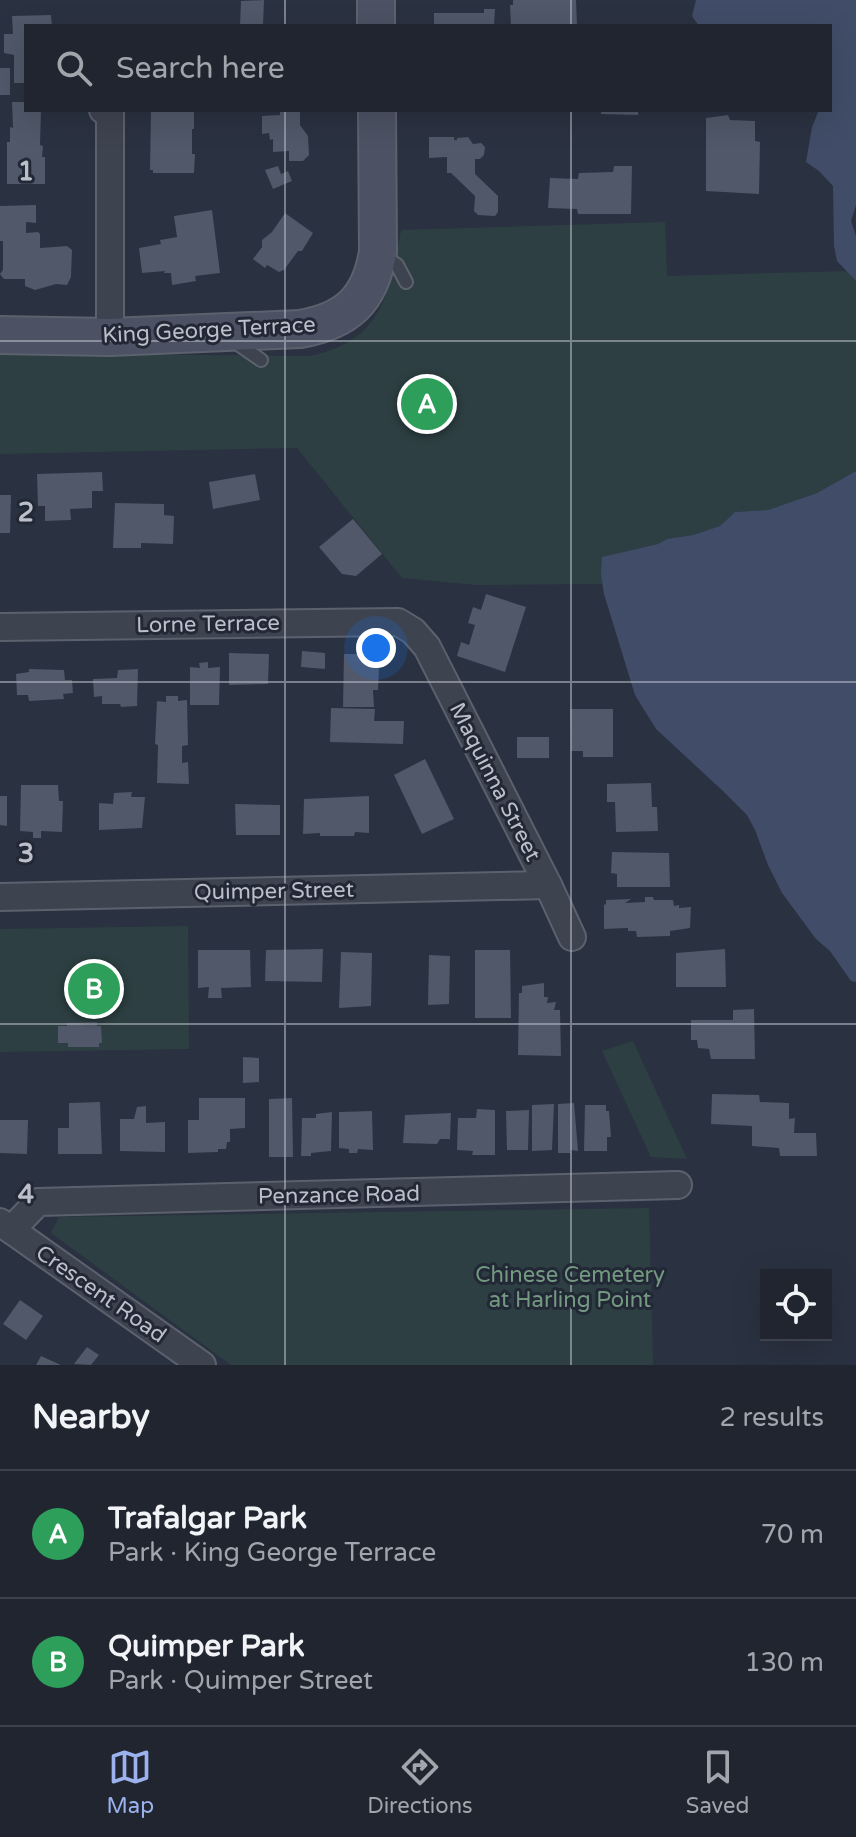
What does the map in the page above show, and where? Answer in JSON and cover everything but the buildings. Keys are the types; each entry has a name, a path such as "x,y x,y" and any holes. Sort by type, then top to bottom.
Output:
{"main road":[{"path":"376,0 376,24"},
{"name":"King George Terrace","path":"0,335 110,337 300,329 320,326 347,313 368,288 378,252 377,112"}],"street":[{"path":"106,112 110,114 110,337"},
{"name":"Lorne Terrace","path":"0,627 398,622 413,631"},
{"name":"Maquinna Street","path":"413,631 427,647 572,937"},
{"name":"Quimper Street","path":"0,897 548,885"},
{"name":"Penzance Road","path":"5,1226 38,1202 678,1185"},
{"name":"Crescent Road","path":"5,1226 202,1365"}],"lane":[{"path":"378,252 397,265 406,282"},
{"path":"219,332 261,360"}],"green space":[{"path":"665,222 667,276 847,271 856,281 856,471 817,493 768,510 735,512 720,526 603,557 602,584 476,585 402,578 297,448 0,454 0,353 309,356 353,339 367,327 386,294 401,230"},
{"path":"188,926 189,1049 0,1052 0,929"},
{"path":"633,1041 687,1159 651,1157 602,1051"},
{"name":"Chinese Cemetery at Harling Point","path":"649,1208 653,1365 231,1365 51,1233 59,1217"}],"water":[{"path":"696,0 856,0 856,205 851,221 856,236 856,281 837,261 833,186 806,162 812,127 818,112 832,112 832,24 698,24 692,16"},
{"path":"856,471 856,982 851,981 830,951 816,939 782,893 747,815 656,729 635,695 601,575 602,557 720,526 735,512 768,510 817,493"}],"place":[{"name":"Trafalgar Park","path":"427,404"},
{"name":"Quimper Park","path":"94,989"}]}
